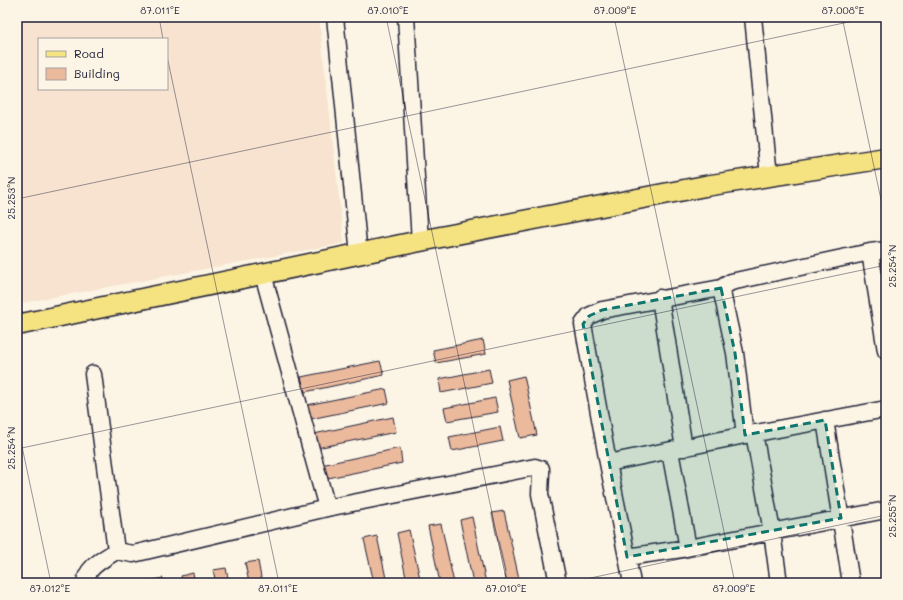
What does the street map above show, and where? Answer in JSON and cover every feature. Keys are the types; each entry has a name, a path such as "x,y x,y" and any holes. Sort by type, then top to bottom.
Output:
{"main road":[{"path":"17,325 420,241 698,188 886,158"}],"street":[{"path":"335,17 359,254"},
{"path":"406,17 420,241"},
{"path":"753,17 769,176"},
{"path":"632,583 608,463 583,324 589,316 602,310 660,298 721,288 731,282 870,252 886,250"},
{"path":"870,252 886,351"},
{"path":"263,274 326,508"},
{"path":"721,288 735,353 749,434 772,532 779,583"},
{"path":"660,298 688,548"},
{"path":"93,374 116,551"},
{"path":"608,463 749,434 886,409"},
{"path":"825,420 851,583"},
{"path":"85,583 85,579 90,569 116,551 133,554 326,508 530,467 540,469 541,473 540,494 558,583"},
{"path":"627,557 688,548 886,510"}],"highlighted area":[{"path":"721,288 735,353 745,435 825,420 841,518 627,557 583,324 589,316 602,310"}],"shaded area":[{"path":"17,17 319,17 344,243 17,304"}],"building":[{"path":"483,340 486,354 436,363 433,350"},
{"path":"380,361 384,375 305,392 301,377"},
{"path":"489,369 492,383 441,393 439,379"},
{"path":"524,376 537,435 520,438 507,380"},
{"path":"386,389 389,403 310,419 307,405"},
{"path":"495,398 498,412 447,421 444,408"},
{"path":"393,417 396,432 317,448 314,434"},
{"path":"500,427 503,441 452,451 449,437"},
{"path":"400,448 402,463 323,479 321,465"},
{"path":"504,511 520,583 507,583 492,513"},
{"path":"472,517 486,583 473,583 460,520"},
{"path":"441,524 454,583 440,583 428,526"},
{"path":"409,530 421,583 407,583 397,533"},
{"path":"377,536 387,583 374,583 364,539"},
{"path":"258,561 262,583 249,583 245,563"},
{"path":"226,568 229,583 216,583 213,570"},
{"path":"193,573 195,583 182,583 181,576"},
{"path":"163,578 164,583 150,583 150,581"}]}
